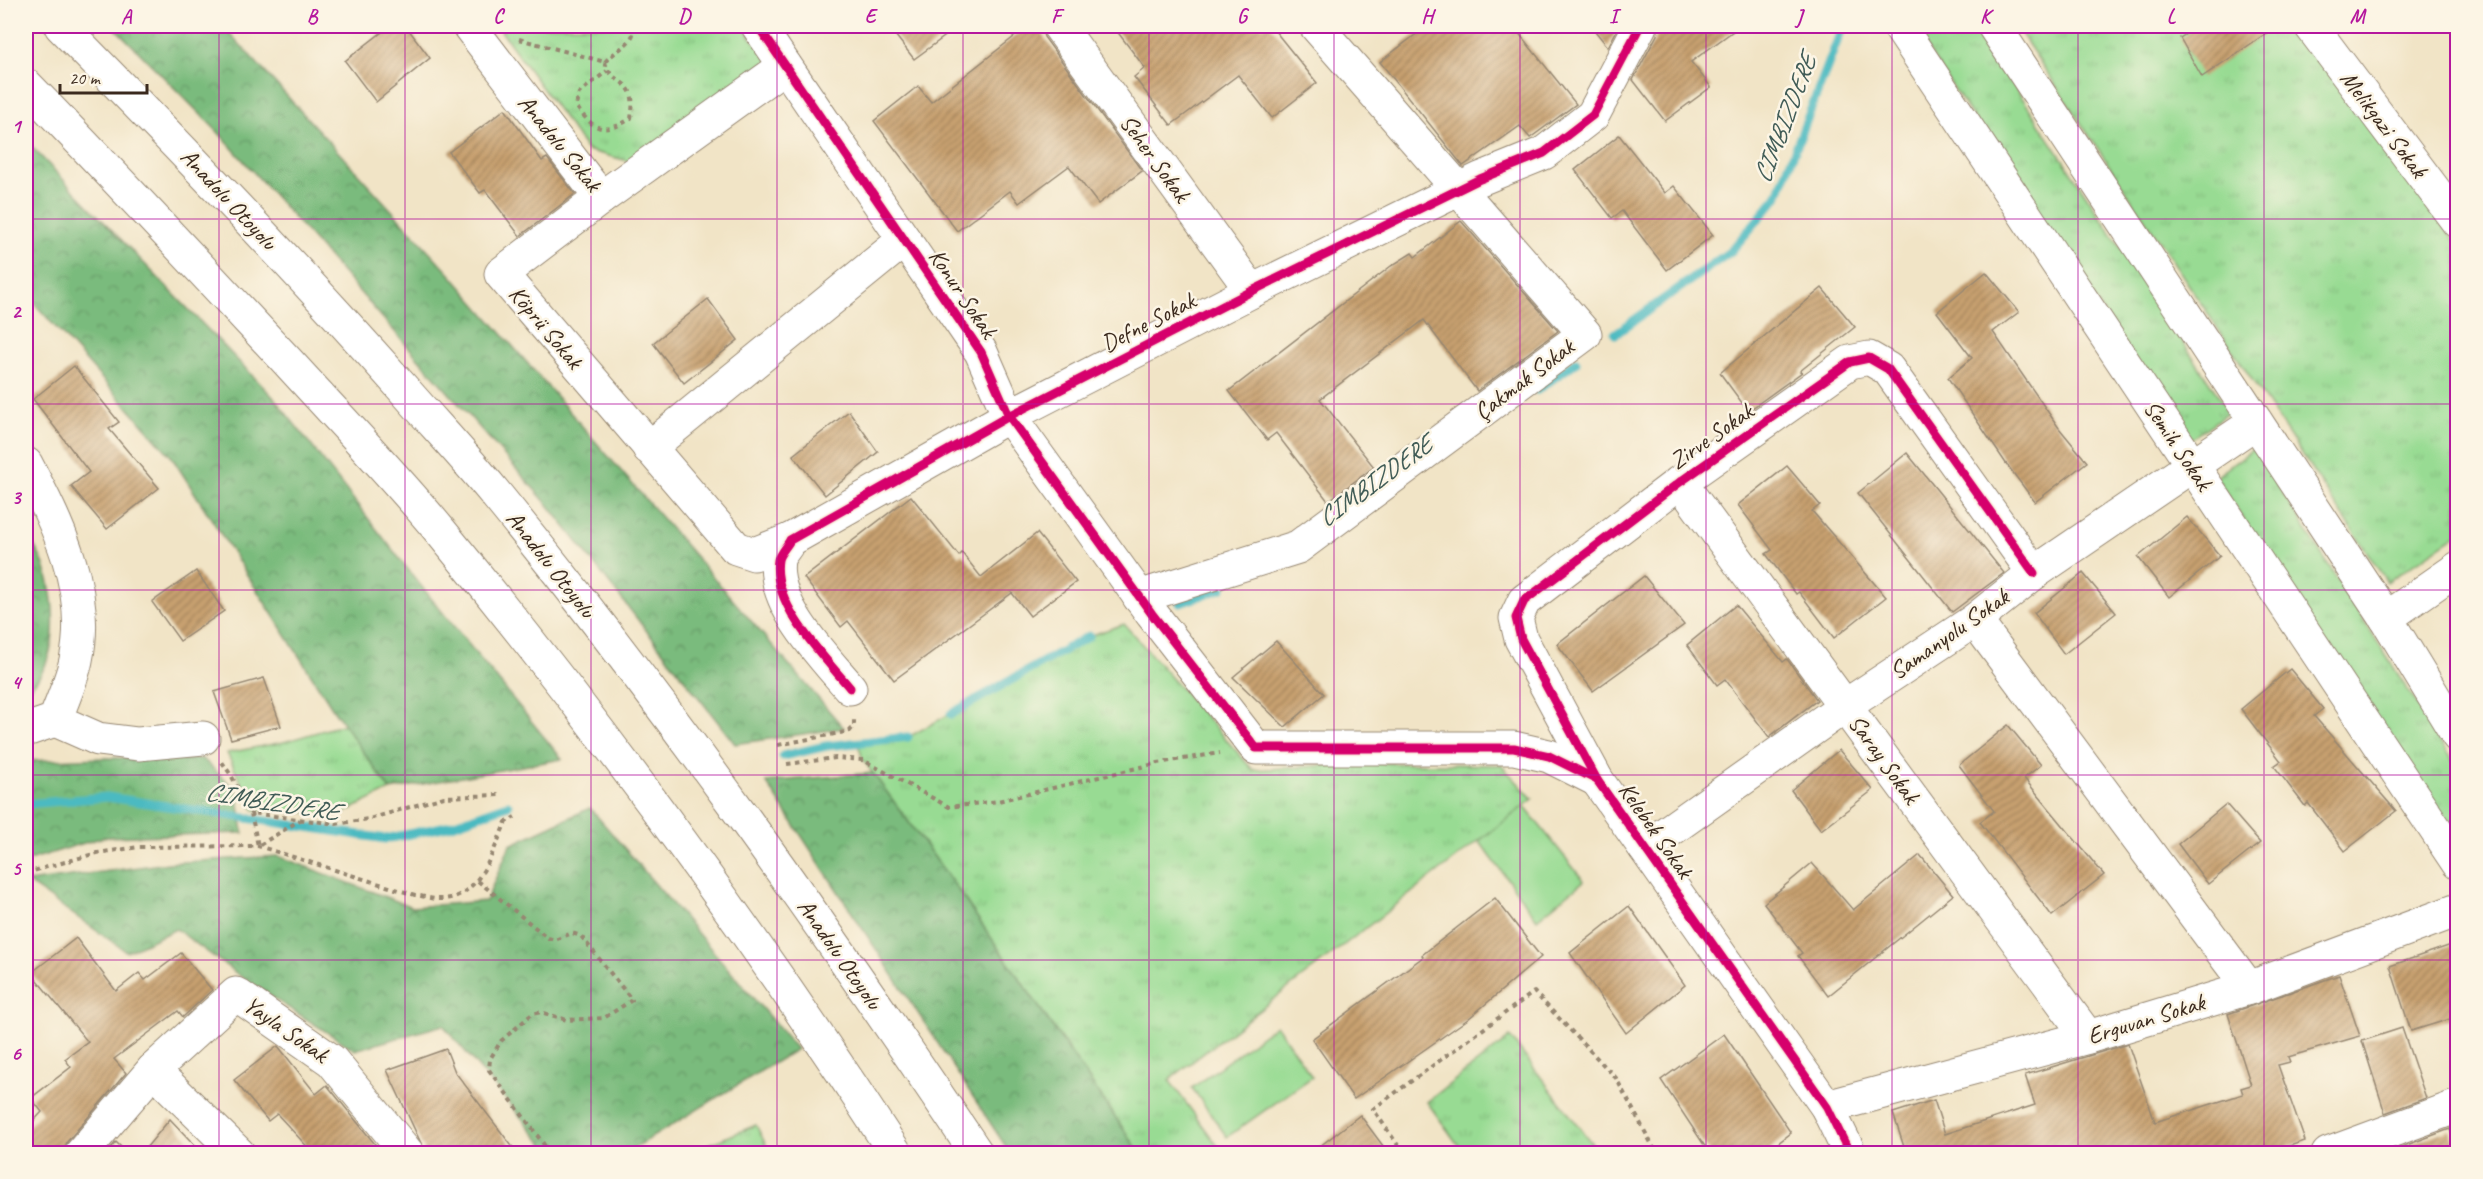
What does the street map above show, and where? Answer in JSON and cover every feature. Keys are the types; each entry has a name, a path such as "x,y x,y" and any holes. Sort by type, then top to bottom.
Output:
{"main road":[{"name":"Anadolu Otoyolu","path":"61,26 180,147 358,337 492,489 670,717 868,991 977,1154"},
{"name":"Anadolu Sokak","path":"469,26 601,198 785,66"},
{"name":"Konur Sokak","path":"758,26 981,352 1009,416 1145,605"},
{"name":"Seher Sokak","path":"1059,26 1252,291"},
{"name":"Defne Sokak","path":"790,540 1009,416 1252,291 1457,190 1544,153 1593,116 1640,26"},
{"name":"Semih Sokak","path":"1899,26 2457,863"},
{"path":"1994,26 2386,618 2457,736"},
{"name":"Melikgazi Sokak","path":"2311,26 2457,222"},
{"name":"Çakmak Sokak","path":"1145,605 1298,547 1585,334 1457,190 1330,30"},
{"path":"26,85 137,199 439,530 581,709 694,861 814,1027 896,1154"},
{"name":"Köprü Sokak","path":"601,198 501,274 736,548 754,554 790,540"},
{"path":"649,448 904,240"},
{"name":"Zirve Sokak","path":"1597,780 1521,639 1516,618 1524,602 1680,482 1850,362 1869,358 1888,369 2034,573"},
{"name":"Samanyolu Sokak","path":"1645,848 1845,706 1975,620 2034,573 2256,422"},
{"path":"26,464 48,507 69,557 77,590 79,626 76,660 40,725 98,739 138,744 203,738"},
{"name":"Saray Sokak","path":"1680,482 2088,1037"},
{"path":"790,540 778,559 781,593 808,638 850,688"},
{"path":"2386,618 2457,568"},
{"path":"1145,605 1256,748"},
{"path":"1975,620 2249,988"},
{"name":"Kelebek Sokak","path":"1256,748 1514,748 1549,756 1597,780 1827,1107 1850,1154"},
{"name":"Erguvan Sokak","path":"1827,1107 2088,1037 2249,988 2457,910"},
{"name":"Yayla Sokak","path":"81,1154 153,1070 236,994 332,1061 408,1154"},
{"path":"153,1070 239,1154"},
{"path":"2328,1154 2457,1106"}],"path":[{"path":"605,62 628,43 634,26"},
{"path":"514,38 605,62"},
{"path":"605,62 608,71 630,89 634,104 631,118 616,128 602,129 588,123 576,106 579,93 608,71"},
{"path":"778,745 850,731 854,726 850,688"},
{"path":"203,738 231,775 252,815 258,846"},
{"path":"787,764 836,758 863,760 949,807 998,801 1158,762 1256,748"},
{"path":"252,815 336,824 369,819 444,797 499,795"},
{"path":"26,873 97,853 139,847 258,846 415,895 440,900 465,892 478,881 506,822 514,817"},
{"path":"258,846 301,820"},
{"path":"478,881 548,938 555,940 572,933 581,936 632,1000 604,1018 567,1020 541,1012 532,1014 501,1041 490,1059 489,1070 551,1154"},
{"path":"1404,1154 1373,1109 1534,992 1616,1078 1657,1154"}],"green space":[{"path":"113,26 223,26 450,274 844,728 735,744 549,506 218,132"},
{"path":"509,26 742,26 770,61 631,162 587,150 501,31"},
{"path":"1912,26 1975,26 2229,412 2189,440"},
{"path":"2016,26 2295,26 2457,244 2457,535 2387,582"},
{"path":"26,141 275,399 417,581 562,759 390,790 333,709 171,456 26,294"},
{"path":"2254,448 2457,767 2457,848 2216,477"},
{"path":"26,532 44,565 52,598 53,632 51,649 45,665 26,692"},
{"path":"1124,624 1253,770 1364,763 1501,765 1533,799 1169,1080 1223,1153 1140,1153 956,887 863,760 858,744 905,739 1089,636"},
{"path":"344,724 390,790 342,814 254,810 227,753 284,742"},
{"path":"104,758 203,759 237,791 243,833 104,837 26,861 26,761"},
{"path":"873,773 956,887 1140,1153 1010,1153 766,782"},
{"path":"1524,806 1584,881 1537,919 1479,841"},
{"path":"590,808 797,1049 626,1153 551,1153 443,1025 355,1050 251,984 176,929 127,952 27,882 169,863 278,856 412,907 486,901 510,845"},
{"path":"1276,1025 1312,1077 1227,1137 1192,1088"},
{"path":"1510,1037 1599,1153 1464,1153 1427,1102"},
{"path":"756,1125 770,1153 688,1153"}],"building":[{"path":"390,26 406,26 430,58 376,102 345,61"},
{"path":"888,26 959,26 914,59"},
{"path":"1028,26 1041,26 1044,37 1142,171 1098,204 1069,166 1019,203 1010,191 957,231 874,121 918,86 931,102"},
{"path":"1113,26 1271,26 1317,83 1272,118 1238,75 1171,125 1134,77 1145,68"},
{"path":"1427,26 1513,26 1576,104 1530,138 1520,126 1463,166 1380,62"},
{"path":"1591,26 1619,26 1608,47"},
{"path":"1659,26 1740,26 1691,62 1711,87 1665,121 1633,80 1657,35"},
{"path":"2198,26 2277,26 2202,77 2180,38"},
{"path":"505,109 542,161 547,158 575,194 520,236 485,190 480,193 449,152"},
{"path":"1619,135 1665,193 1674,186 1713,235 1667,270 1622,211 1612,218 1575,170"},
{"path":"1461,221 1558,331 1477,391 1424,320 1320,399 1374,467 1328,501 1276,433 1267,440 1229,391 1391,266 1412,253 1415,257"},
{"path":"1986,272 2019,312 1993,332 2059,428 2087,462 2035,502 1948,378 1972,358 1937,312"},
{"path":"1822,288 1855,327 1800,371 1802,372 1748,411 1720,373"},
{"path":"708,299 738,340 684,383 653,343"},
{"path":"74,366 119,422 109,429 159,488 107,529 71,486 89,472 33,399"},
{"path":"849,411 878,452 825,495 793,455"},
{"path":"1907,453 2004,573 1952,612 1858,493"},
{"path":"1787,466 1820,505 1812,511 1886,597 1834,638 1799,592 1796,594 1766,554 1772,550 1738,505"},
{"path":"911,496 959,556 962,553 981,577 1037,533 1076,582 1030,616 1012,593 894,680 848,621 841,627 804,578"},
{"path":"2187,517 2220,556 2169,597 2138,557"},
{"path":"196,571 224,611 180,641 152,602"},
{"path":"2083,573 2116,613 2064,654 2034,613"},
{"path":"1644,576 1684,625 1593,691 1557,644"},
{"path":"1736,605 1783,662 1787,659 1817,700 1769,737 1725,679 1717,685 1687,645"},
{"path":"1276,641 1324,694 1285,727 1233,677"},
{"path":"2290,669 2323,709 2314,716 2396,811 2345,851 2308,803 2305,806 2274,766 2281,761 2241,709"},
{"path":"264,678 281,726 231,739 214,692"},
{"path":"2008,725 2041,765 2024,778 2104,875 2052,916 1980,822 1994,811 1959,765"},
{"path":"1839,750 1873,790 1821,830 1791,790"},
{"path":"2226,804 2260,843 2208,884 2178,844"},
{"path":"1920,855 1953,895 1828,996 1798,956 1802,953 1764,903 1812,863 1853,910"},
{"path":"1495,898 1541,957 1468,1019 1354,1099 1312,1039 1423,957 1422,955"},
{"path":"1629,906 1685,985 1626,1033 1570,953"},
{"path":"76,938 116,991 139,973 145,980 181,953 212,990 183,1017 178,1011 114,1059 126,1073 67,1142 63,1154 26,1154 26,1129 42,1112 31,1098 71,1067 65,1059 88,1042 31,973"},
{"path":"2457,943 2457,1017 2411,1031 2390,966"},
{"path":"2339,975 2360,1036 2288,1057 2290,1062 2278,1065 2305,1141 2264,1154 1901,1154 1900,1148 1904,1147 1893,1113 1934,1100 1945,1134 2035,1105 2025,1075 2128,1044 2155,1122 2243,1094 2241,1088 2251,1085 2228,1014"},
{"path":"2402,1028 2426,1098 2385,1113 2362,1041"},
{"path":"1724,1034 1791,1133 1764,1154 1710,1154 1661,1080"},
{"path":"278,1046 316,1094 327,1085 383,1154 314,1154 277,1114 268,1121 234,1080"},
{"path":"446,1049 455,1072 518,1154 426,1154 387,1070"},
{"path":"1360,1115 1389,1154 1310,1154"},
{"path":"170,1119 203,1154 141,1154"},
{"path":"2450,1129 2457,1154 2398,1154 2396,1149"},
{"path":"116,1142 128,1154 106,1154"}],"waterway":[{"name":"CIMBIZDERE","path":"1615,334 1731,251 1777,197 1843,26"},
{"name":"CIMBIZDERE","path":"1537,390 1576,362"},
{"name":"CIMBIZDERE","path":"1180,603 1222,588"},
{"name":"CIMBIZDERE","path":"951,714 1089,636"},
{"name":"CIMBIZDERE","path":"783,756 826,746 908,737"},
{"name":"CIMBIZDERE","path":"26,804 107,797 386,839 452,825 508,805"}],"cycle path":[{"path":"758,26 981,352 1009,416 1152,614 1256,748 1514,748 1549,756 1597,780"},
{"path":"850,688 802,629 783,594 778,577 778,560 790,540 1009,416 1252,291 1480,179 1544,153 1593,115 1640,26"},
{"path":"1850,1154 1827,1107 1597,780 1521,639 1516,618 1524,601 1680,482 1850,362 1869,358 1888,369 2034,573"}]}
